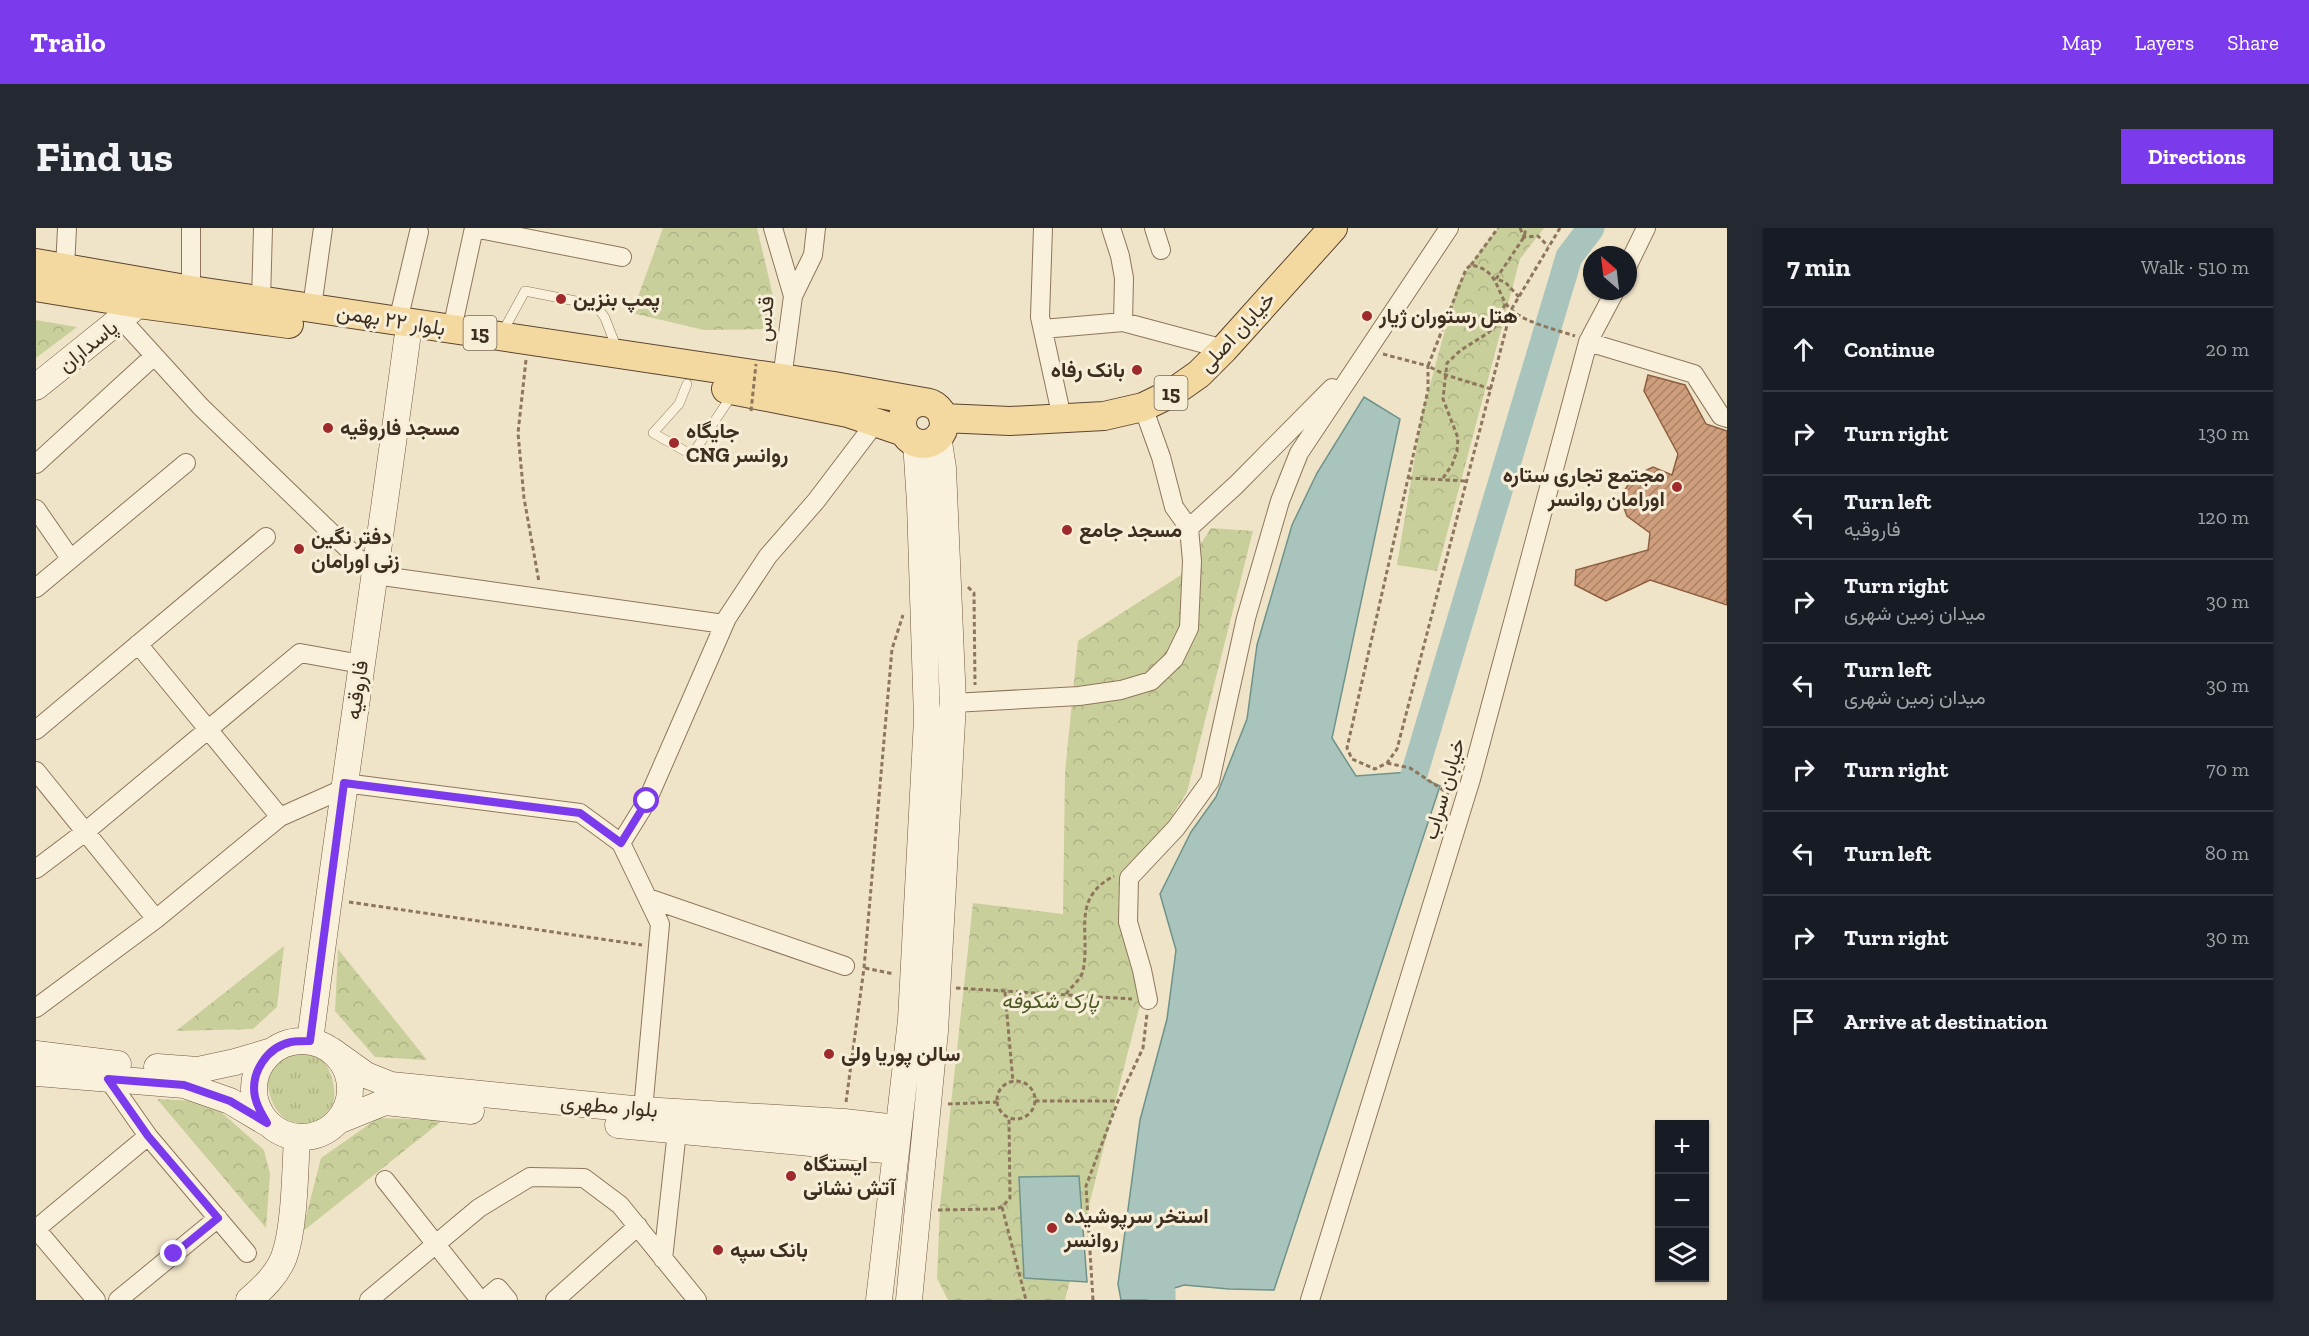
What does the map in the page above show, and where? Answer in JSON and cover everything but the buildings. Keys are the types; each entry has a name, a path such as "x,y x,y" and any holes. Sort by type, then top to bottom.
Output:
{"main road":[{"name":"خیابان اصلی","path":"925,426 1104,416 1143,407 1181,387 1198,374 1224,349 1333,228"},
{"name":"بلوار ۲۲ بهمن","path":"36,263 191,290 312,307 526,359 687,384 743,401 848,413 876,422 925,426"},
{"name":"بلوار ۲۲ بهمن","path":"36,287 130,312 402,330 452,329 782,379 925,426"},
{"name":"پاسداران","path":"36,387 130,312"},
{"name":"فاروقیه","path":"321,1045 329,899 343,786 375,575 402,330"},
{"path":"909,1300 928,1104 922,970 927,719 923,593 925,426"},
{"path":"879,1300 896,1139 911,1020 922,970 953,703 943,468 925,426"},
{"path":"36,1054 139,1066 198,1070 272,1051 290,1042 321,1045 344,1065 350,1084 348,1104 338,1121 319,1134 297,1137 281,1132 230,1101 184,1085 108,1079 43,1079"},
{"name":"بلوار مطهری","path":"321,1045 366,1075 391,1085 644,1110 844,1122 896,1139"},
{"path":"267,1123 258,1109 254,1094 255,1078 261,1063 272,1051"},
{"name":"بلوار مطهری","path":"338,1121 385,1102 676,1131 896,1139"},
{"path":"249,1300 271,1279 284,1257 291,1220 297,1137"}],"street":[{"path":"64,268 67,228"},
{"path":"191,228 191,290"},
{"path":"261,300 263,228"},
{"path":"312,307 323,228"},
{"path":"452,329 474,228 622,257"},
{"name":"قدس","path":"773,228 792,296 782,379"},
{"path":"792,296 813,255 816,228"},
{"path":"1043,228 1040,318 1062,418"},
{"path":"1111,228 1124,278 1123,322"},
{"path":"1154,228 1161,250"},
{"path":"1148,1000 1128,922 1129,878 1176,828 1210,781 1246,618 1280,501 1299,453 1449,228"},
{"path":"1637,246 1646,228"},
{"path":"402,330 419,232"},
{"name":"خیابان سراب","path":"1310,1300 1471,779 1584,340 1609,300"},
{"path":"130,312 154,356 201,407 375,575 724,624"},
{"path":"1043,329 1123,322 1224,349"},
{"path":"1584,340 1694,374 1721,416 1727,418"},
{"path":"36,464 154,356"},
{"path":"1189,528 1236,485 1362,356"},
{"path":"953,703 1079,696 1121,690 1151,681 1174,659 1189,628 1192,561 1189,528 1174,507 1161,457 1143,407"},
{"path":"621,843 647,801 724,624 768,555 816,501 876,422"},
{"path":"36,588 186,463"},
{"path":"36,509 70,558"},
{"path":"36,730 266,537"},
{"path":"138,644 280,817"},
{"path":"36,869 85,832 300,653 361,664"},
{"path":"36,771 156,919"},
{"path":"36,1007 156,919 280,817 343,786 580,813 621,843 660,924 644,1110"},
{"path":"648,898 845,966"},
{"path":"108,1079 148,1136 247,1253"},
{"path":"663,1259 676,1131"},
{"path":"96,1300 36,1229 148,1136"},
{"path":"369,1300 478,1208 531,1177 584,1178 620,1205 697,1300"},
{"path":"384,1180 482,1300 498,1288 508,1300"},
{"path":"118,1300 218,1218"},
{"path":"555,1300 638,1226"}],"lane":[{"path":"500,336 525,291 596,305 605,318 619,354"},
{"path":"687,384 680,405 653,433 692,455 743,401"}],"path":[{"path":"1498,228 1472,265 1466,269 1428,366 1428,390 1347,748 1352,759 1375,769 1387,763 1397,749 1511,310 1560,228"},
{"path":"1520,228 1524,237"},
{"path":"1496,279 1524,237 1526,228"},
{"path":"1524,237 1538,236 1548,246"},
{"path":"1472,265 1480,266 1496,279 1505,282 1519,297"},
{"path":"1496,279 1511,310 1584,340"},
{"path":"1443,478 1458,451 1458,438 1443,399 1447,363 1496,325 1506,302"},
{"path":"1362,356 1428,366 1446,375 1491,389"},
{"path":"526,359 518,433 524,498 542,598"},
{"path":"743,401 756,364"},
{"path":"1408,478 1467,481"},
{"path":"844,1122 864,968 892,649 901,619 909,603 923,593"},
{"path":"1387,763 1410,768 1448,792"},
{"path":"1066,994 1083,973 1088,897 1103,881 1118,874 1129,878"},
{"path":"329,899 659,947"},
{"path":"845,966 922,970"},
{"path":"956,988 1148,1000 1143,1048 1118,1101 1086,1186 1093,1300"},
{"path":"1005,992 1013,1082"},
{"path":"1013,1082 1026,1084 1031,1089 1035,1101 1029,1114 1023,1118 1010,1118 999,1109 997,1102 1003,1087 1013,1082"},
{"path":"1035,1101 1118,1101"},
{"path":"928,1104 997,1102"},
{"path":"930,1210 994,1209 1002,1206 1010,1198 1010,1118"},
{"path":"1002,1206 1026,1300"}],"green space":[{"path":"663,228 757,228 775,304 775,329 704,330 632,313"},
{"path":"1498,228 1544,228 1520,259 1437,571 1397,565 1422,414 1457,286"},
{"path":"36,320 77,327 36,358"},
{"name":"پارک شکوفه","path":"1211,528 1253,531 1187,792 1118,903 1145,985 1065,1300 948,1300 937,1278 940,1205 973,903 1063,914 1065,773 1078,641 1181,575"},
{"path":"284,946 277,1007 253,1029 176,1031"},
{"path":"338,949 427,1060 375,1057 335,1011"},
{"path":"287,1054 315,1054 321,1058 329,1069 333,1084 333,1103 314,1124 292,1122 283,1117 274,1105 269,1091 268,1069"},
{"path":"157,1099 196,1101 221,1112 264,1150 270,1174 266,1228"},
{"path":"378,1118 443,1120 302,1232 321,1158"}],"water":[{"path":"1364,397 1400,419 1332,738 1356,776 1409,772 1440,786 1274,1290 1184,1285 1162,1292 1157,1300 1121,1300 1118,1284 1140,1120 1167,1019 1176,950 1160,894 1191,832 1216,797 1247,719 1257,645 1292,525 1317,473"},
{"name":"استخر سرپوشیده روانسر","path":"1079,1176 1087,1282 1024,1278 1019,1177"}],"waterway":[{"path":"1391,801 1410,788 1569,257 1591,228"},
{"path":"1151,1256 1162,1292 1162,1300"}],"place":[{"name":"پمپ بنزین","path":"561,299"},
{"name":"هتل رستوران ژیار","path":"1367,316"},
{"name":"بانک رفاه","path":"1137,370"},
{"name":"مسجد فاروقیه","path":"328,428"},
{"name":"جایگاه CNG روانسر","path":"674,443"},
{"name":"مجتمع تجاری ستاره اورامان روانسر","path":"1677,487"},
{"name":"مسجد جامع","path":"1067,530"},
{"name":"دفتر نگین زنی اورامان","path":"299,549"},
{"name":"سالن پوریا ولی","path":"829,1054"},
{"name":"ایستگاه آتش نشانی","path":"791,1176"},
{"name":"استخر سرپوشیده روانسر","path":"1052,1228"},
{"name":"بانک سپه","path":"718,1250"}],"route":[{"path":"174,1254 218,1218 148,1136 108,1079 184,1085 230,1101 267,1123 258,1109 254,1094 255,1078 261,1063 272,1051 290,1042 310,1041 344,783 580,813 621,843 647,801"}]}
